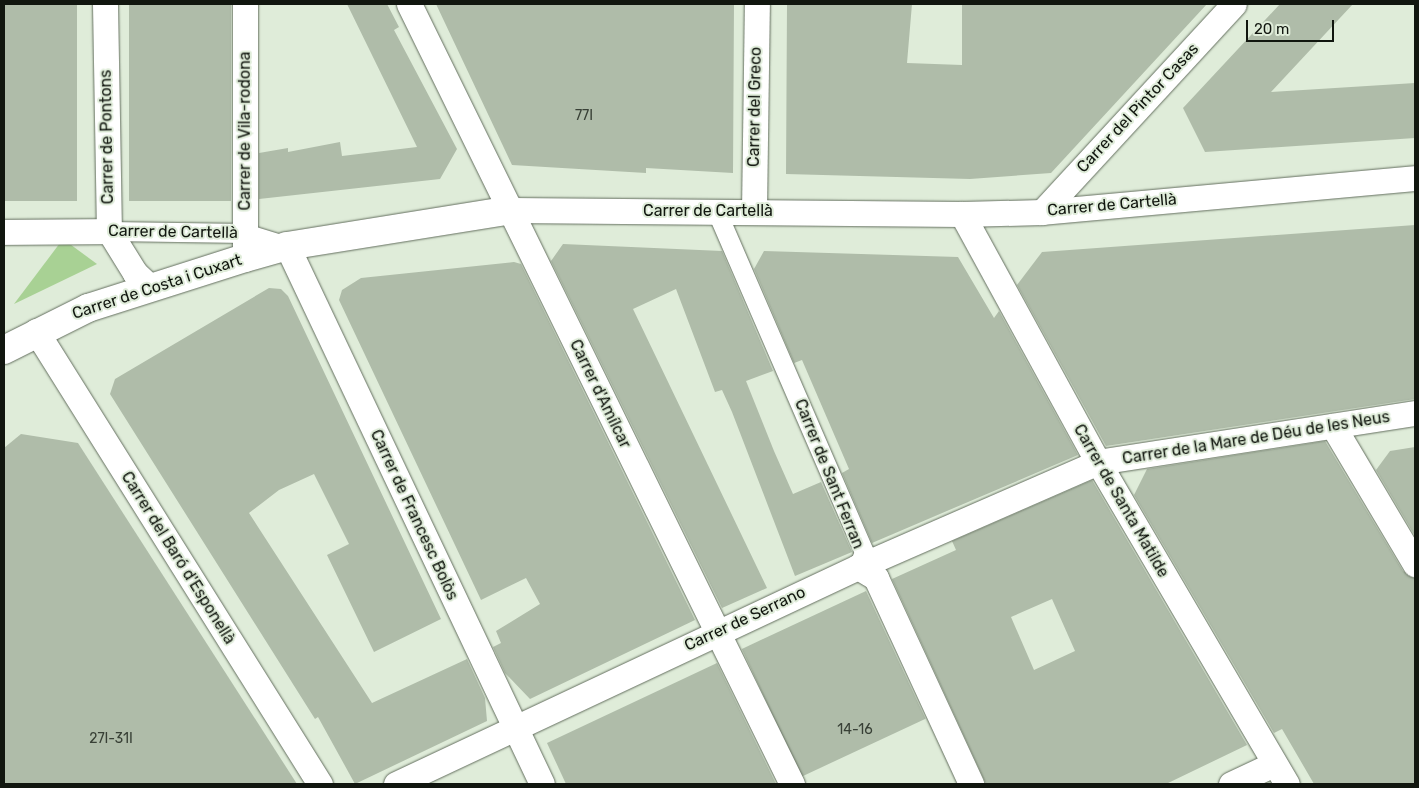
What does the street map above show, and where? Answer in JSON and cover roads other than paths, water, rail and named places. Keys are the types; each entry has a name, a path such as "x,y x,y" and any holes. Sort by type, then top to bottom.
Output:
{"street":[{"name":"Carrer de Pontons","path":"105,4 109,231"},
{"name":"Carrer de Vila-rodona","path":"245,4 245,245"},
{"name":"Carrer d'Amílcar","path":"409,4 792,784"},
{"name":"Carrer del Greco","path":"754,211 757,4"},
{"name":"Carrer del Pintor Casas","path":"1042,212 1234,4"},
{"name":"Carrer de Cartellà","path":"287,246 510,210 716,210 962,214 1042,212 1415,178"},
{"name":"Carrer de Sant Ferran","path":"716,210 864,552 858,567 876,578 972,784"},
{"name":"Carrer de Santa Matilde","path":"962,214 1098,462 1280,774"},
{"name":"Carrer de Cartellà","path":"4,232 109,231 245,245"},
{"path":"109,231 135,273 150,286"},
{"name":"Carrer de Costa i Cuxart","path":"4,350 36,331 88,308 150,286 245,245 287,246"},
{"name":"Carrer de Francesc Bolòs","path":"287,246 514,730 542,784"},
{"name":"Carrer del Baró d'Esponellà","path":"36,331 320,784"},
{"name":"Carrer de la Mare de Déu de les Neus","path":"1098,462 1415,413"},
{"path":"1333,426 1415,564"},
{"name":"Carrer de Serrano","path":"396,784 514,730 716,632 858,567 1098,462"},
{"path":"1231,784 1280,774"}]}
